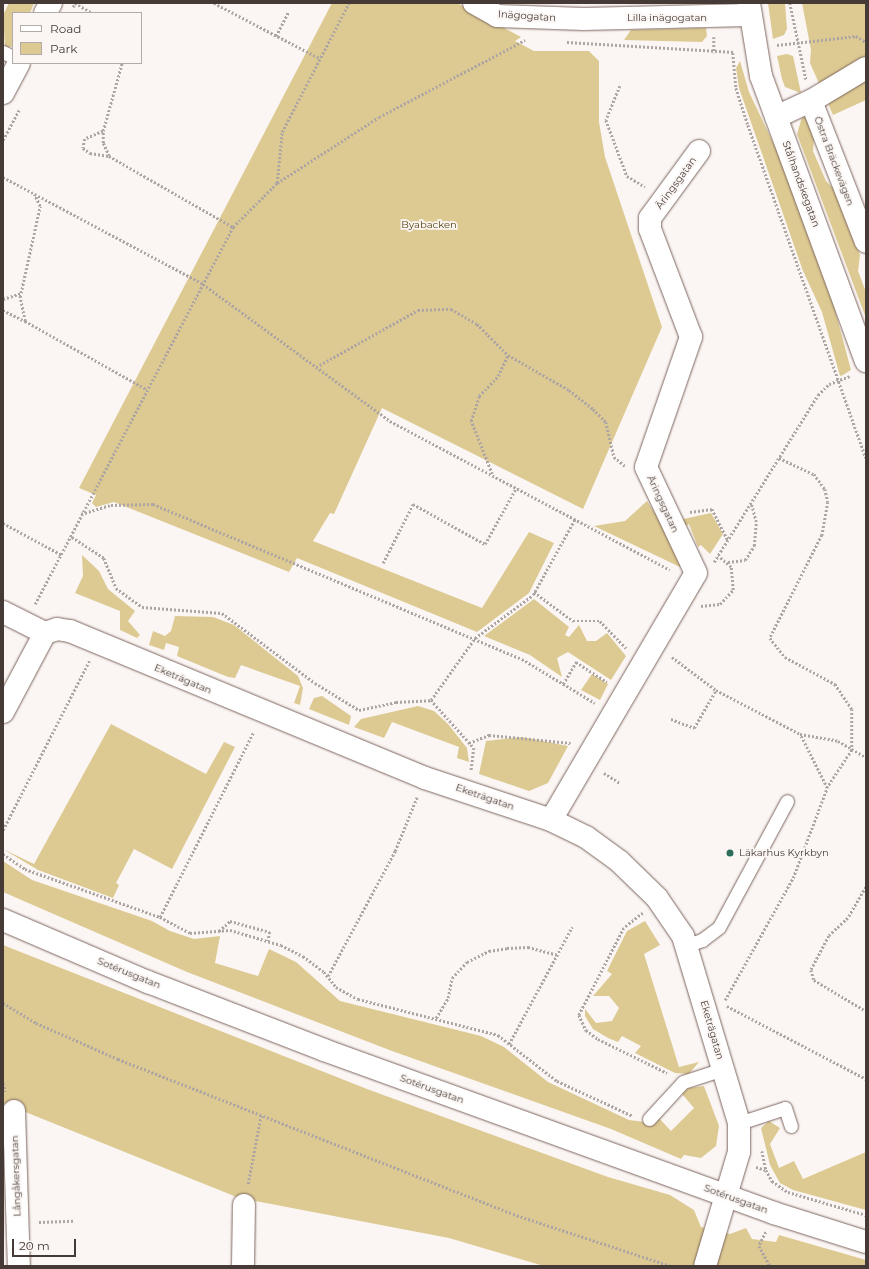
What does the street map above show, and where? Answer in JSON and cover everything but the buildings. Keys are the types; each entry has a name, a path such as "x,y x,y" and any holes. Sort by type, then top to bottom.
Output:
{"street":[{"path":"46,12 51,3"},
{"name":"Inägogatan","path":"485,6 497,16 584,19"},
{"name":"Lilla inägogatan","path":"584,19 749,9"},
{"name":"Stålhandskegatan","path":"749,9 761,76 859,368"},
{"path":"3,94 18,64"},
{"path":"776,117 811,101 866,68"},
{"name":"Östra Bräckevägen","path":"811,101 866,242"},
{"name":"Äringsgatan","path":"694,577 646,467 691,337 650,229 650,218 699,151"},
{"path":"551,820 694,577"},
{"path":"3,612 24,624 45,633 3,712"},
{"name":"Eketrägatan","path":"45,633 57,629 70,631 425,778 468,790 551,820 586,837 619,860 657,898 686,945 739,1123 736,1161 727,1196 705,1266"},
{"name":"Sotérusgatan","path":"3,920 148,982 309,1044 727,1196 866,1242"},
{"name":"Långåkersgatan","path":"14,1111 19,1266"},
{"path":"243,1266 244,1205"}],"lane":[{"path":"3,52 12,56"},
{"path":"686,945 702,940 719,927 787,801"},
{"path":"649,1119 683,1082 724,1069"},
{"path":"739,1123 785,1108 791,1126"}],"path":[{"path":"70,12 75,3 90,12"},
{"path":"214,3 319,58"},
{"path":"277,183 282,132 319,58 349,3"},
{"path":"790,3 796,42 811,101"},
{"path":"276,36 288,12"},
{"path":"24,624 72,537 80,514 233,227 277,183 379,117 532,36"},
{"path":"561,41 589,46 682,47 733,53 796,42 856,36 866,42"},
{"path":"733,53 736,88 866,458"},
{"path":"109,156 103,143 103,131 122,64"},
{"path":"620,86 606,120 627,176 665,198"},
{"path":"103,131 85,139 83,148 90,153 109,156 233,227"},
{"path":"3,177 203,284 390,421 575,519 694,577 708,572 818,395 859,368"},
{"path":"25,321 20,293 40,206 34,193"},
{"path":"3,299 20,293"},
{"path":"316,367 401,317 430,307 460,313 477,324 508,355 569,390 593,409 606,422 619,463 631,469 646,467"},
{"path":"3,310 146,389"},
{"path":"493,475 471,421 479,396 498,376 508,355"},
{"path":"779,458 814,474 825,489 828,517 771,630 771,644 785,658 826,677 844,694 853,716 852,750 827,788 793,878 723,1004 866,1079"},
{"path":"383,563 413,504 485,544 516,488"},
{"path":"727,562 745,560 754,546 756,522 751,503"},
{"path":"80,514 110,505 154,504 522,659 599,705"},
{"path":"668,515 712,509 728,540"},
{"path":"431,700 475,638 534,592 575,519"},
{"path":"3,523 62,555"},
{"path":"72,537 104,558 116,588 142,607 222,613 314,683 359,710 396,702 431,700"},
{"path":"677,607 716,606 728,599 735,580 727,562 718,556"},
{"path":"534,592 569,619 596,620 606,624 631,654"},
{"path":"3,830 98,643"},
{"path":"655,645 716,690 800,734 838,741 866,757"},
{"path":"563,684 576,662 612,684 608,690"},
{"path":"672,720 694,728 716,690"},
{"path":"431,700 474,748 468,790"},
{"path":"594,712 602,700"},
{"path":"160,917 264,711"},
{"path":"800,734 827,788"},
{"path":"469,743 489,735 574,744 578,738"},
{"path":"328,976 395,852 425,778"},
{"path":"3,854 48,879 160,917 190,933 230,930 268,941 303,956 328,976 336,987 358,999 498,1035 557,1081 610,1102 638,1119 649,1119"},
{"path":"866,887 848,918 829,936 811,970 814,980 866,1011"},
{"path":"644,912 624,928 579,1015 586,1030 598,1038 683,1082"},
{"path":"218,932 230,921 270,932 268,941"},
{"path":"509,1044 572,927"},
{"path":"436,1018 448,998 452,978 467,962 489,951 507,948 546,950 557,955"},
{"path":"3,1003 36,1022 118,1059 513,1214 670,1266"},
{"path":"244,1205 261,1115"},
{"path":"736,1161 766,1170 772,1181 788,1192 866,1215"},
{"path":"18,1222 73,1221"}],"green space":[{"path":"9,3 34,3 30,12 12,12 12,46 5,48 3,15"},
{"name":"Byabacken","path":"332,3 457,3 521,37 515,41 534,51 589,51 599,61 599,122 605,157 662,327 583,509 382,408 334,514 330,513 313,541 482,608 529,532 554,543 529,593 477,632 297,558 289,572 114,502 96,507 92,503 96,495 79,488"},
{"path":"768,3 785,3 787,29 784,35 773,39"},
{"path":"802,3 866,3 866,100 833,115 810,63 811,50"},
{"path":"706,28 707,36 702,42 624,40 631,30"},
{"path":"787,54 793,56 801,93 785,87 782,79 777,56"},
{"path":"740,61 749,92 786,170 831,295 851,370 840,376 822,312 803,271 739,88 736,68"},
{"path":"802,117 807,118 814,139 813,151 826,181 836,191 860,255 858,271 866,292 866,318 797,134"},
{"path":"647,501 680,552 683,564 680,567 594,526 625,521"},
{"path":"711,513 723,534 710,554 701,545 698,547 689,524 685,526 679,520"},
{"path":"82,555 99,571 108,589 135,611 128,621 140,635 137,638 120,630 120,611 75,593 83,576"},
{"path":"534,599 569,627 565,635 569,637 579,625 587,641 596,641 607,633 626,656 611,680 568,652 557,658 562,677 530,655 484,636"},
{"path":"175,616 213,617 234,625 298,676 303,688 300,705 294,703 300,686 241,665 235,678 228,677 177,656 179,647 166,643 164,650 149,645 153,631 165,636 171,631"},
{"path":"592,674 608,684 600,700 581,690"},
{"path":"322,696 351,716 349,725 309,709 314,698"},
{"path":"418,706 434,711 448,724 467,748 469,762 457,758 459,747 392,722 384,738 354,727 361,719"},
{"path":"111,724 206,774 224,742 235,747 172,869 134,849 116,883 119,885 113,898 38,870 3,849 34,864"},
{"path":"522,737 568,746 548,783 529,791 479,774 486,741"},
{"path":"3,861 32,880 152,921 170,931 194,939 220,936 215,963 258,976 269,949 296,962 340,1001 481,1036 504,1047 548,1082 629,1120 645,1122 658,1117 671,1131 694,1108 682,1094 689,1088 704,1086 719,1126 716,1146 701,1158 684,1155 681,1159 611,1129 392,1051 187,972 3,892"},
{"path":"645,921 660,945 644,954 679,1067 699,1062 689,1074 675,1073 635,1053 641,1046 622,1036 618,1042 608,1038 593,1029 585,1016 585,1009 596,1023 612,1021 619,1008 609,996 593,996 612,974 607,971 627,931"},
{"path":"3,945 367,1089 608,1177 670,1195 694,1210 701,1227 730,1234 746,1228 752,1239 776,1242 779,1235 866,1260 866,1266 544,1266 449,1238 239,1198 3,1103"},
{"path":"769,1121 780,1128 770,1144 779,1168 794,1161 803,1179 866,1152 866,1210 793,1190 780,1183 770,1165 761,1128"}],"place":[{"name":"Läkarhus Kyrkbyn","path":"730,853"}]}
